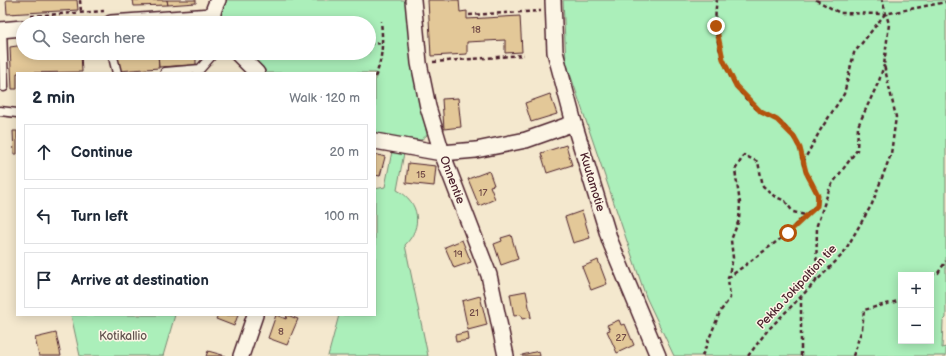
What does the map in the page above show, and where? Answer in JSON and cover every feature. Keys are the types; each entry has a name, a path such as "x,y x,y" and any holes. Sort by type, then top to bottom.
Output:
{"street":[{"path":"213,16 214,8 218,0"},
{"name":"Onnentie","path":"413,0 419,64 428,107 442,153 489,275 506,356"},
{"name":"Kuutamotie","path":"553,5 555,52 574,123 610,241 658,356"},
{"path":"1,29 16,28"},
{"path":"244,60 256,72"},
{"path":"376,141 442,153 476,150 526,140 574,123"},
{"path":"241,356 255,316"}],"lane":[{"path":"1,29 4,87"},
{"path":"114,60 117,72"},
{"path":"165,72 200,69 208,60"},
{"path":"4,111 16,109"},
{"path":"4,111 16,113"}],"path":[{"path":"80,0 81,12"},
{"path":"717,0 715,12 716,26 727,70 736,86 748,100 761,112 777,120 794,137 800,148 803,162 818,195 817,206 805,215 788,233 728,278"},
{"path":"816,0 840,13 885,14 946,2"},
{"name":"Pekka Jokipaltion tie","path":"748,356 767,331 843,254 872,204 891,154 896,117 884,65 889,24 882,0"},
{"path":"469,16 553,5"},
{"path":"803,162 821,129 844,94 854,53 885,14"},
{"path":"376,74 380,64 382,43 381,21"},
{"path":"376,43 382,43"},
{"path":"419,64 524,55"},
{"path":"816,282 817,225 830,187 857,150 858,126 879,81 884,65"},
{"path":"702,356 720,312 730,298 728,278 732,258 731,240 739,220 740,203 735,170 744,155 758,162 763,186 774,196 785,201 793,212 805,215"},
{"path":"934,275 938,273 946,261"},
{"path":"801,297 801,356"},
{"path":"853,356 862,329 864,310 898,301"}],"green space":[{"path":"225,0 407,0 419,94 427,135 421,140 376,133 376,72 263,72 250,60 376,60 376,16 219,15"},
{"path":"563,0 946,0 946,318 943,321 942,348 946,347 946,356 674,356 646,297 566,62"},
{"path":"392,151 404,153 397,190 405,195 410,201 416,215 415,230 405,245 428,356 328,356 339,316 376,316 376,189 385,187"},
{"name":"Kotikallio","path":"71,316 175,316 163,356 80,356"}],"building":[{"path":"6,0 77,0 78,10 7,14"},
{"path":"133,0 167,0 168,5 134,6"},
{"path":"167,0 196,0 196,3 168,5"},
{"path":"428,0 459,0 460,12 467,11 467,19 520,16 522,52 505,53 505,40 467,42 467,54 431,56"},
{"path":"16,46 16,60 81,60 82,72 16,72 16,89 12,89 10,47"},
{"path":"118,60 158,60 159,68 119,71"},
{"path":"158,60 196,60 196,65 159,67"},
{"path":"550,94 557,114 531,122 525,103"},
{"path":"458,98 461,127 444,129 442,99"},
{"path":"13,131 16,131 16,154 14,154"},
{"path":"566,145 572,165 547,173 541,153"},
{"path":"376,154 385,157 380,176 376,175"},
{"path":"408,163 436,166 434,186 406,183"},
{"path":"489,171 494,185 490,186 495,199 479,206 468,179"},
{"path":"582,211 590,238 573,243 565,217"},
{"path":"511,235 518,259 501,265 494,244 502,241 501,238"},
{"path":"462,240 471,262 454,268 445,247"},
{"path":"598,260 607,284 591,290 582,267"},
{"path":"526,291 531,317 522,319 521,315 514,316 510,294"},
{"path":"480,296 487,325 468,330 462,301"},
{"path":"218,316 238,316 234,326 216,319"},
{"path":"276,316 286,319 287,316 290,316 298,319 287,345 268,338"},
{"path":"619,320 621,325 625,324 634,345 617,353 607,331 610,330 607,325"},
{"path":"468,332 469,340 456,342 455,335"},
{"path":"56,333 61,356 39,356 35,338"},
{"path":"208,351 226,356 206,356"},
{"path":"539,351 540,356 522,356 522,355"}],"route":[{"path":"716,26 723,59 736,86 761,112 777,120 794,137 800,148 806,172 818,195 817,206 805,215 788,233"}]}
